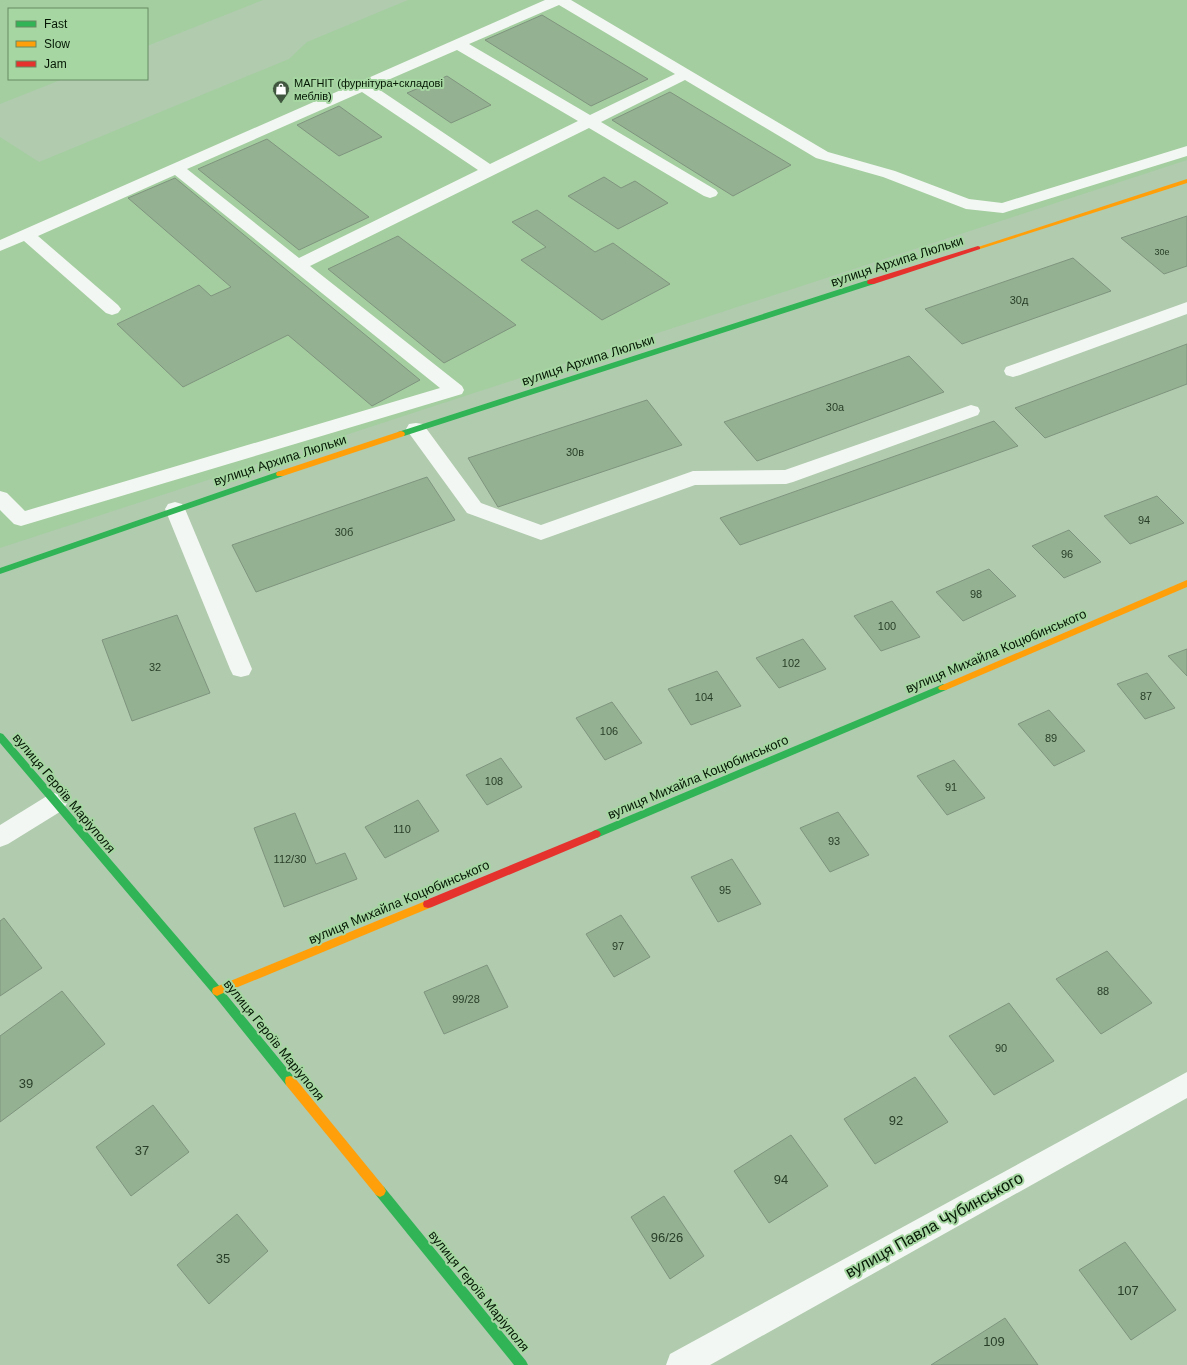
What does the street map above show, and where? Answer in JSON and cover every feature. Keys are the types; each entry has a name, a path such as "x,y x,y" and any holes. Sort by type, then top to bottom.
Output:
{"street":[{"path":"0,246 556,0"},
{"path":"561,0 822,155 889,174 966,204 1003,208 1187,151"},
{"path":"458,44 710,193"},
{"path":"298,265 686,74"},
{"path":"363,86 490,171"},
{"path":"0,498 21,519 455,390 176,168"},
{"name":"вулиця Архипа Люльки","path":"0,571 175,509 416,429 1187,181"},
{"path":"26,234 112,309"},
{"path":"1013,371 1187,308"},
{"path":"416,429 474,508 541,533 693,478 786,477 971,411"},
{"path":"175,509 240,669"},
{"name":"вулиця Михайла Коцюбинського","path":"217,991 736,776 1187,583"},
{"name":"вулиця Героїв Маріуполя","path":"0,737 217,991 518,1364"},
{"path":"0,838 55,803"},
{"name":"вулиця Павла Чубинського","path":"681,1365 1187,1084"}],"shaded area":[{"path":"0,0 263,0 148,46 148,8 8,8 8,80 60,80 0,104"},
{"path":"408,0 1187,0 1187,160 0,548 0,137 39,162 289,59 307,42"}],"building":[{"path":"542,15 648,79 591,106 485,40"},
{"path":"447,76 491,105 451,123 407,93"},
{"path":"670,92 791,165 733,196 612,120"},
{"path":"339,106 382,137 339,156 297,125"},
{"path":"267,139 369,217 299,250 198,169"},
{"path":"604,177 621,188 635,181 668,203 618,229 568,196"},
{"path":"175,178 420,380 372,406 288,335 183,387 117,324 199,285 211,296 231,287 128,198"},
{"path":"537,210 595,252 613,243 670,284 602,320 521,260 546,247 512,222"},
{"path":"1187,216 1187,266 1164,274 1121,238"},
{"path":"398,236 516,325 444,363 328,269"},
{"path":"1073,258 1111,291 962,344 925,309"},
{"path":"1187,344 1187,384 1045,438 1015,408"},
{"path":"909,356 944,392 757,461 724,422"},
{"path":"647,400 682,445 498,507 468,458"},
{"path":"994,421 1018,446 740,545 720,518"},
{"path":"427,477 455,520 256,592 232,545"},
{"path":"1157,496 1184,523 1130,544 1104,516"},
{"path":"1069,530 1101,562 1064,578 1032,546"},
{"path":"989,569 1016,596 963,621 936,592"},
{"path":"892,601 920,637 881,651 854,616"},
{"path":"177,615 210,693 132,721 102,640"},
{"path":"803,639 826,669 779,688 756,658"},
{"path":"1187,649 1187,676 1168,656"},
{"path":"717,671 741,706 691,725 668,689"},
{"path":"1147,673 1175,708 1145,719 1117,684"},
{"path":"612,702 642,743 605,760 576,718"},
{"path":"1049,710 1085,751 1054,766 1018,724"},
{"path":"501,758 522,787 487,805 466,775"},
{"path":"954,760 985,798 947,815 917,776"},
{"path":"418,800 439,831 385,858 365,827"},
{"path":"838,812 869,855 830,872 800,828"},
{"path":"295,813 316,864 345,853 357,879 284,907 254,828"},
{"path":"732,859 761,904 718,922 691,877"},
{"path":"621,915 650,957 614,977 586,934"},
{"path":"4,918 42,968 0,996 0,921"},
{"path":"1107,951 1152,1003 1101,1034 1056,979"},
{"path":"487,965 508,1007 444,1034 424,992"},
{"path":"62,991 105,1044 0,1122 0,1036"},
{"path":"1009,1003 1054,1061 994,1095 949,1036"},
{"path":"915,1077 948,1122 875,1164 844,1119"},
{"path":"153,1105 189,1152 131,1196 96,1147"},
{"path":"791,1135 828,1186 769,1223 734,1171"},
{"path":"664,1196 704,1256 670,1279 631,1217"},
{"path":"237,1214 268,1251 209,1304 177,1265"},
{"path":"1125,1242 1176,1310 1131,1340 1079,1270"},
{"path":"1005,1318 1038,1365 931,1365"}],"traffic: fast":[{"path":"401,434 871,282"},
{"path":"0,571 280,474"},
{"path":"596,834 943,688"},
{"path":"0,737 217,991 290,1081"},
{"path":"380,1191 522,1365"}],"traffic: slow":[{"path":"978,248 1187,181"},
{"path":"280,474 401,434"},
{"path":"943,688 1187,583"},
{"path":"217,991 428,904"},
{"path":"290,1081 380,1191"}],"traffic: jam":[{"path":"871,282 978,248"},
{"path":"428,904 596,834"}],"place":[{"name":"МАГНІТ (фурнітура+складові меблів)","path":"281,104"}]}
